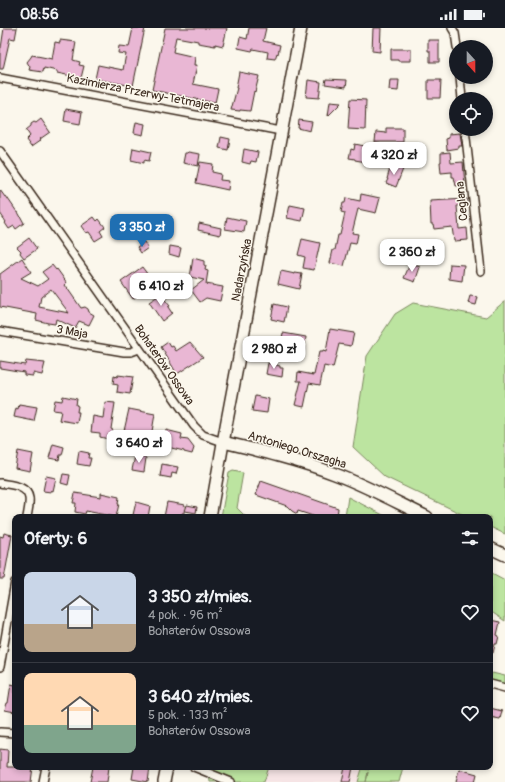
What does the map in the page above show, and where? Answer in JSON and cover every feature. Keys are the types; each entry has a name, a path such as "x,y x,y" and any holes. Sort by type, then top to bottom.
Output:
{"main road":[{"name":"Nadarzyńska","path":"211,514 301,28"},
{"name":"Antoniego Orszagha","path":"223,442 316,467 366,487 421,514"},
{"path":"493,549 505,555"},
{"path":"164,782 166,770"}],"street":[{"path":"452,28 455,33 456,40"},
{"name":"Kazimierza Przerwy-Tetmajera","path":"0,78 281,131"},
{"name":"Ceglana","path":"467,136 480,271"},
{"name":"Bohaterów Ossowa","path":"0,151 198,431 208,438 223,442"},
{"name":"3 Maja","path":"0,331 124,352 131,352 139,349"},
{"path":"0,483 22,488 27,492 29,498 26,514"},
{"path":"0,667 12,599"},
{"path":"493,685 505,688"},
{"path":"0,732 12,733"},
{"path":"43,782 45,770"},
{"path":"201,770 231,782"}],"shaded area":[{"path":"268,770 362,770 359,782 264,782"}],"green space":[{"path":"505,301 505,534 493,528 493,514 462,514 385,477 353,447 367,356 395,314 413,303 486,317"},
{"path":"233,471 243,473 237,508 243,514 222,514 229,473"},
{"path":"348,497 381,514 345,514"},
{"path":"493,574 505,580 505,621 493,613"},
{"path":"493,673 505,676 505,683 493,681"},
{"path":"208,770 268,770 264,782 210,782"},
{"path":"362,770 402,770 399,782 358,782"}],"building":[{"path":"4,28 17,28 15,39 10,38 3,69 0,69 0,48"},
{"path":"133,28 145,28 133,86 95,79 98,65 123,70 126,54 118,53 119,46 129,47"},
{"path":"165,28 227,28 223,46 198,43 198,41 176,37 173,52 195,57 194,65 197,65 193,84 218,89 215,103 152,90"},
{"path":"249,28 266,28 263,41 280,45 275,59 267,58 268,52 238,48 240,37 247,39"},
{"path":"373,28 381,28 380,52 372,51"},
{"path":"60,40 76,42 73,60 80,62 79,65 84,66 81,78 57,73 57,71 44,68 43,72 29,70 30,67 27,62 32,55 52,59 55,42 60,43"},
{"path":"428,40 439,40 439,62 430,62"},
{"path":"391,49 411,49 411,61 391,60"},
{"path":"239,72 259,76 250,111 231,110 237,88"},
{"path":"326,79 347,80 346,87 325,84"},
{"path":"308,80 321,82 319,98 306,97"},
{"path":"390,80 399,80 398,91 389,90"},
{"path":"428,80 441,80 440,98 428,98"},
{"path":"350,99 366,100 365,130 348,129"},
{"path":"330,102 341,103 328,116"},
{"path":"66,109 82,112 80,124 64,121"},
{"path":"41,119 50,132 31,147 26,140 30,136 26,130 31,126 31,124 34,122 36,123"},
{"path":"299,120 312,122 310,131 298,128"},
{"path":"136,122 145,124 143,135 134,133"},
{"path":"386,128 403,128 403,142 375,142 376,132 386,133"},
{"path":"449,136 460,136 462,146 447,150 446,139 449,138"},
{"path":"221,137 230,139 228,150 219,148"},
{"path":"355,144 369,147 366,162 349,158 351,149 354,150"},
{"path":"133,148 151,152 149,161 144,160 144,163 131,160"},
{"path":"244,149 258,152 256,162 251,161 250,164 242,162"},
{"path":"450,152 451,163 463,162 465,185 456,186 454,177 452,177 452,172 441,173 441,153"},
{"path":"185,153 200,154 198,166 183,163"},
{"path":"200,162 213,164 212,172 221,174 220,180 229,181 228,190 196,183"},
{"path":"391,165 403,169 396,187 386,183"},
{"path":"0,190 18,212 24,223 16,229 14,226 9,229 0,213"},
{"path":"361,194 380,198 376,213 358,209 352,233 358,234 356,244 350,243 344,266 330,263 333,250 335,250 338,235 340,235 345,213 341,212 343,203 345,203 346,198 360,201"},
{"path":"467,199 467,205 457,206 459,229 467,228 468,240 454,241 452,227 434,229 433,224 431,224 430,201"},
{"path":"290,205 305,208 302,221 287,218"},
{"path":"94,217 97,221 99,219 105,227 100,231 103,236 95,241 89,232 86,233 81,226"},
{"path":"227,217 246,221 244,232 225,229"},
{"path":"199,223 221,228 220,235 198,230"},
{"path":"29,238 37,249 24,258 20,253 21,251 17,247"},
{"path":"302,239 320,243 314,270 303,268 305,257 298,255"},
{"path":"144,242 148,248 141,253 137,247"},
{"path":"170,246 181,248 179,257 169,254"},
{"path":"22,258 31,272 21,278 38,286 48,279 42,272 52,265 56,270 57,269 67,283 65,285 81,308 85,307 94,315 89,325 79,321 75,328 56,319 55,324 48,323 36,320 37,314 0,307 0,274","holes":["51,289 69,313 39,307 41,297"]},
{"path":"193,258 204,261 204,265 206,266 205,270 208,271 206,284 223,287 220,301 206,298 200,302 191,290 204,280 190,277"},
{"path":"410,264 420,267 415,282 404,278"},
{"path":"450,264 464,265 462,281 449,279"},
{"path":"142,267 151,279 137,289 140,294 133,299 121,282"},
{"path":"281,271 302,274 299,289 278,284"},
{"path":"161,294 162,296 167,296 165,300 170,306 168,307 172,313 162,321 149,302"},
{"path":"470,296 478,297 476,305 468,303"},
{"path":"274,304 287,307 284,322 271,319"},
{"path":"330,329 354,333 351,346 339,344 333,368 324,366 320,385 309,383 304,407 295,405 301,381 297,381 298,372 314,375 319,352 326,352"},
{"path":"283,333 306,337 304,351 280,347"},
{"path":"168,342 176,351 190,342 203,357 177,374 161,347"},
{"path":"0,361 25,365 26,361 45,363 42,375 33,373 33,376 24,375 24,372 0,368"},
{"path":"268,363 283,368 282,377 266,374"},
{"path":"118,375 133,377 130,394 117,392 118,385 113,384 114,376 117,377"},
{"path":"63,396 77,399 77,412 79,412 77,423 59,420 61,411 53,410 55,400 62,401"},
{"path":"255,396 269,399 267,413 252,411"},
{"path":"105,402 115,403 111,429 113,430 112,440 100,437 100,433 91,432 93,416 103,418"},
{"path":"19,404 37,407 34,421 14,417 16,408 18,409"},
{"path":"129,409 155,414 151,437 124,431"},
{"path":"166,430 182,434 181,439 188,440 194,448 192,454 163,446"},
{"path":"53,444 64,447 59,460 49,458"},
{"path":"18,451 33,454 30,471 15,468"},
{"path":"79,451 89,453 88,458 91,458 89,466 77,464"},
{"path":"135,456 146,458 144,472 132,470"},
{"path":"162,464 178,467 176,474 172,473 171,478 160,476"},
{"path":"63,474 70,475 68,485 61,483"},
{"path":"46,476 56,478 53,491 51,490 51,492 43,491"},
{"path":"261,481 338,508 337,514 307,514 298,511 297,514 287,506 256,495"},
{"path":"75,493 101,497 101,493 119,497 117,514 101,514 86,511 85,514 75,512 76,503 73,503"},
{"path":"136,502 150,506 149,514 133,514"},
{"path":"167,502 185,505 184,513 182,514 165,514"},
{"path":"187,505 197,507 196,513 185,511"},
{"path":"4,533 12,535 4,579 0,579 0,536 3,537"},
{"path":"493,621 500,622 497,635 499,636 497,644 495,644 493,653"},
{"path":"11,684 12,711 5,710 8,703"},
{"path":"493,709 502,711 500,719 493,718"},
{"path":"0,749 8,750 7,767 12,767 12,770 33,770 31,782 0,782"},
{"path":"92,770 109,770 107,782 90,782"},
{"path":"134,770 150,770 148,782 132,779"},
{"path":"344,770 352,770 350,782 342,782"},
{"path":"459,770 477,774 475,782 456,782"}]}
